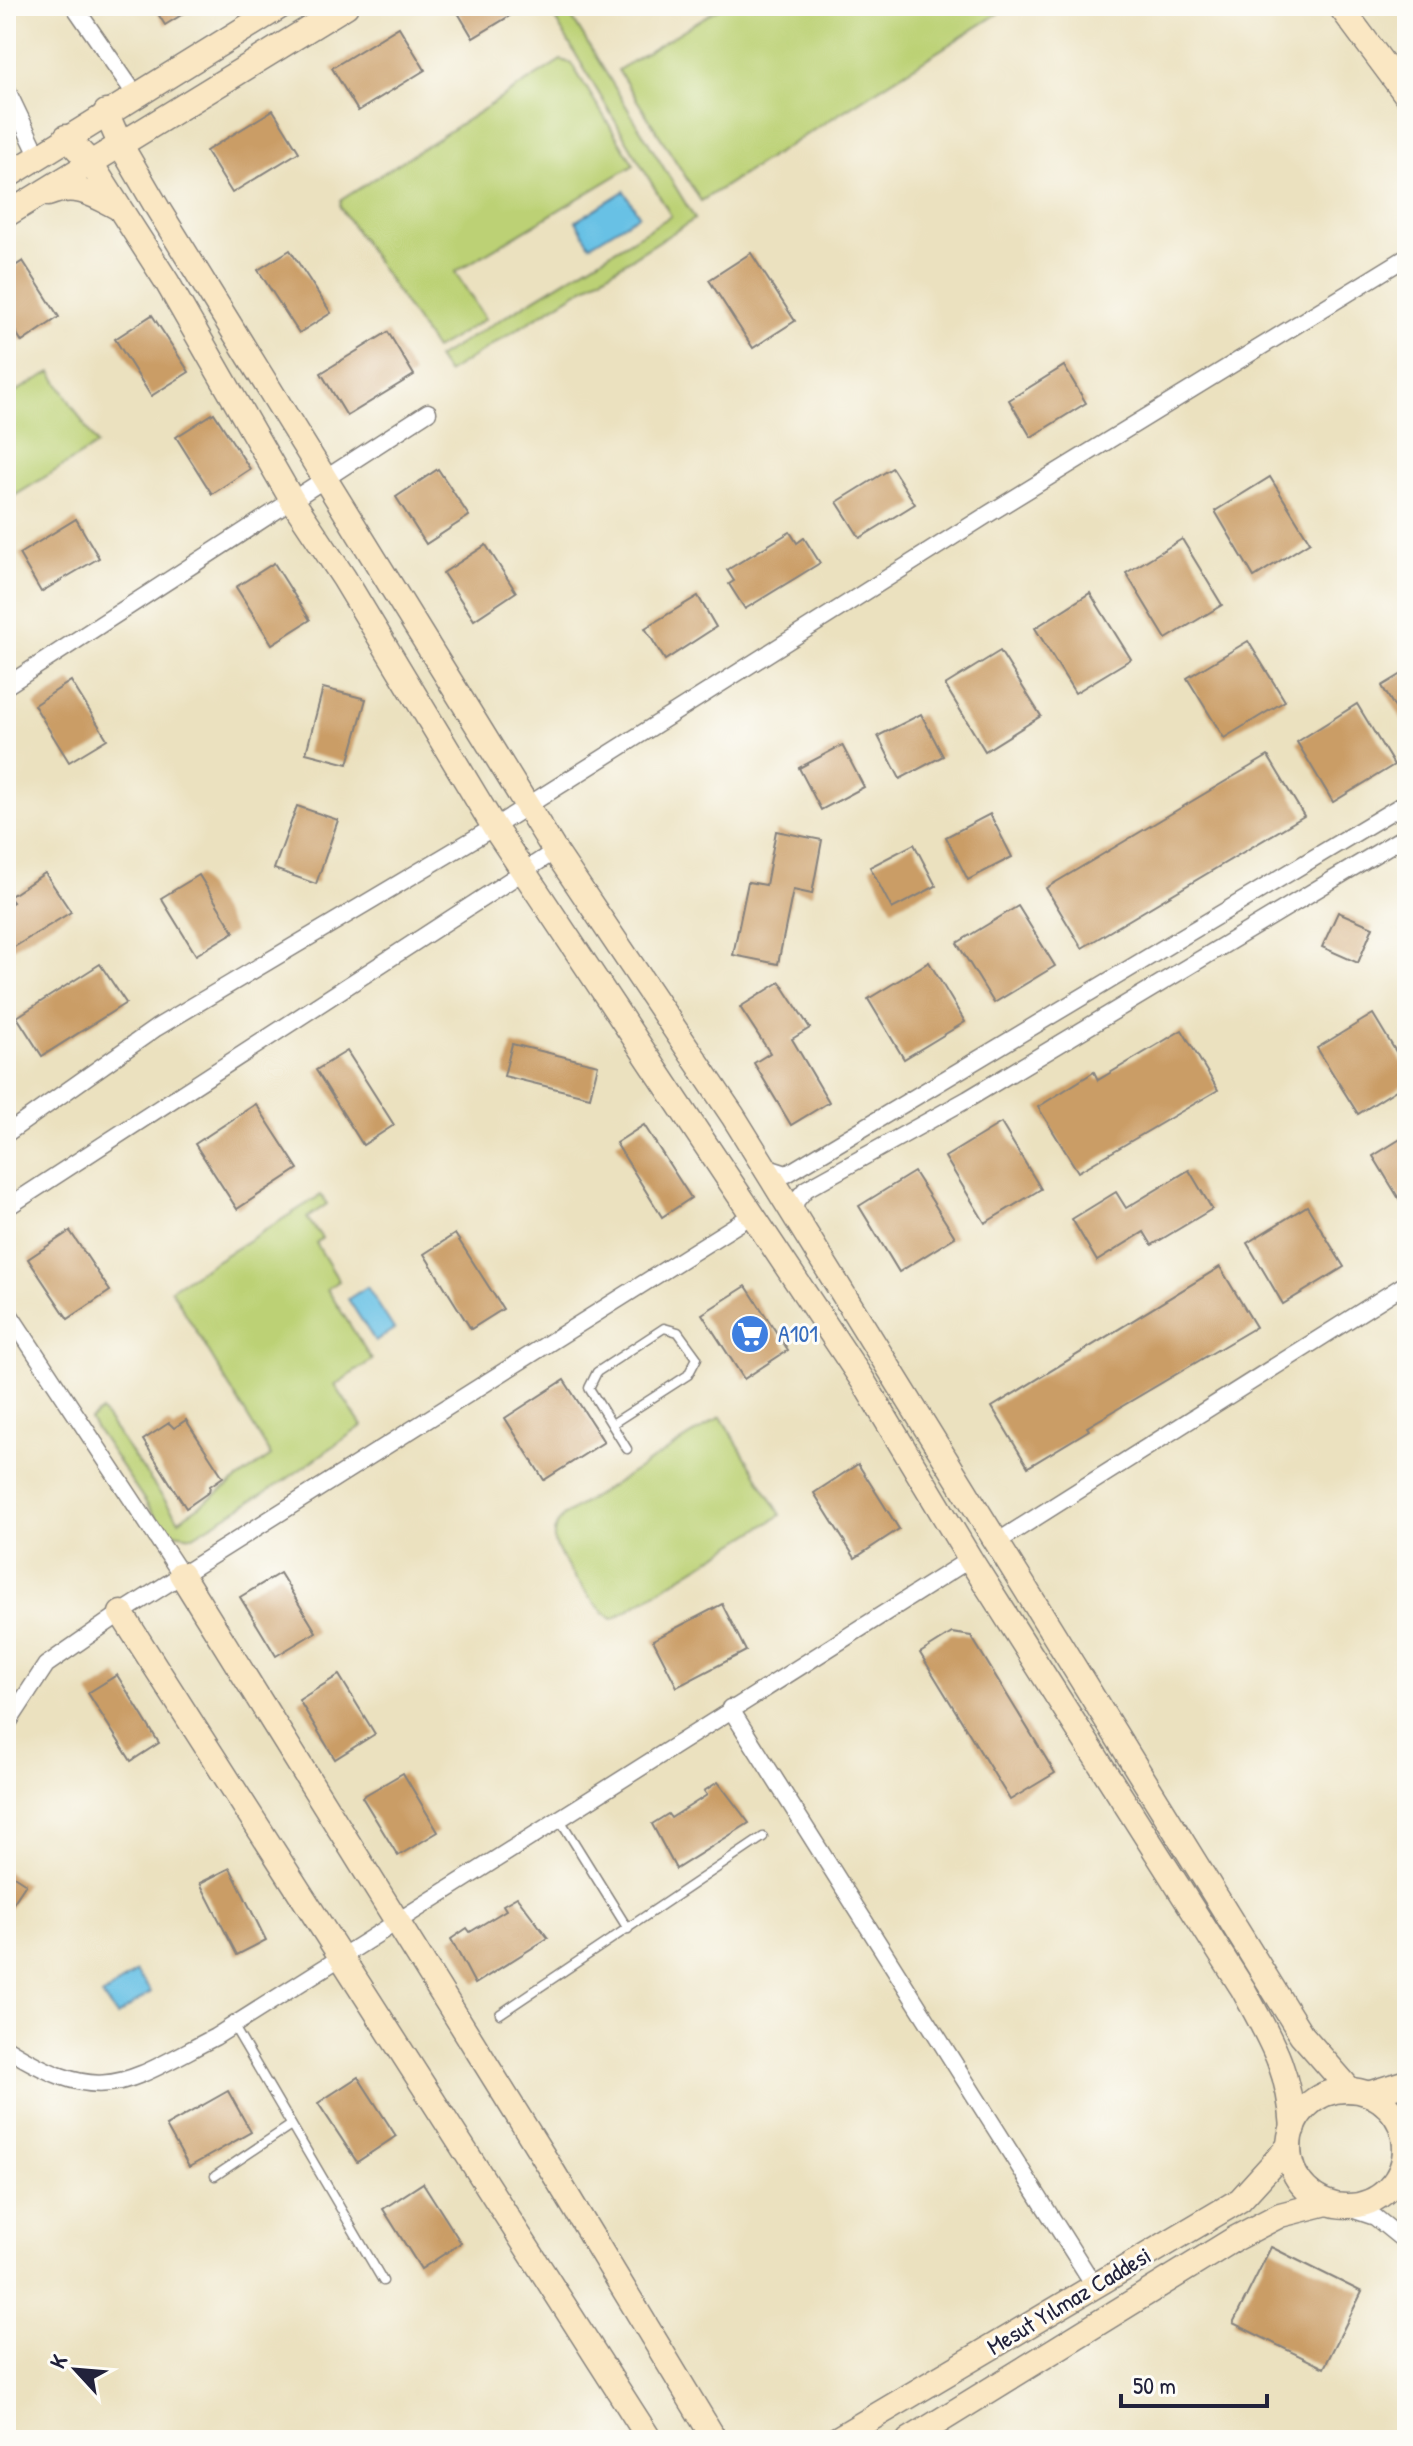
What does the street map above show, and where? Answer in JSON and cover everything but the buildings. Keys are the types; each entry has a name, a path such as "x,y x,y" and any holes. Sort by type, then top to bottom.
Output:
{"main road":[{"path":"6,177 281,6"},
{"path":"16,209 346,6"},
{"path":"1340,6 1407,96"},
{"path":"66,137 90,162 167,282 292,500 344,578 494,827 863,1381 970,1559 1243,1989 1281,2058 1291,2089 1291,2164 1299,2180 1311,2194 1336,2205 1379,2197 1405,2164 1404,2133 1396,2117 1359,2092 1301,2034 765,1167 555,851 321,479 158,209 120,144 106,112"},
{"path":"158,209 144,156 159,121"},
{"path":"16,209 64,187 86,190 120,209"},
{"path":"181,1574 715,2440"},
{"path":"121,1613 650,2440"},
{"path":"1291,2137 1302,2112 1316,2100 1407,2082"},
{"name":"Mesut Yılmaz Caddesi","path":"835,2440 1240,2200 1291,2137"},
{"name":"Mesut Yılmaz Caddesi","path":"909,2440 1236,2238 1280,2215 1336,2205"}],"street":[{"path":"74,6 135,94"},
{"path":"6,88 38,155"},
{"path":"6,1134 156,1028 494,827 1004,505 1407,257"},
{"path":"6,686 428,412"},
{"path":"765,1167 787,1174 1407,802"},
{"path":"796,1217 795,1202 806,1189 968,1099 1407,835"},
{"path":"6,1208 555,851"},
{"path":"6,1726 46,1665 121,1613 752,1215"},
{"path":"997,1542 1407,1283"},
{"path":"6,1309 181,1574"},
{"path":"6,2048 76,2083 96,2086 133,2079 233,2025 970,1559"},
{"path":"730,1708 1094,2285"},
{"path":"1336,2205 1375,2217 1407,2243"}],"lane":[{"path":"612,1424 688,1375 697,1358 678,1332 664,1328 594,1376 589,1388 627,1449"},
{"path":"559,1817 628,1929"},
{"path":"500,2014 763,1837"},
{"path":"233,2025 383,2281"},
{"path":"215,2176 291,2125"}],"green space":[{"path":"565,6 695,219 447,373 437,358 671,216 548,7"},
{"path":"723,6 1010,6 701,201 618,70"},
{"path":"561,60 571,63 634,165 455,272 485,319 435,349 340,207 341,200"},
{"path":"51,372 97,445 6,501 6,397"},
{"path":"321,1195 327,1204 307,1218 322,1238 316,1243 339,1281 327,1289 372,1360 335,1385 362,1426 287,1479 193,1536 166,1532 90,1420 101,1411 179,1520 271,1456 171,1289"},
{"path":"721,1417 781,1515 613,1619 588,1595 570,1570 554,1539 556,1526 563,1516"}],"water":[{"path":"624,191 639,215 590,245 576,221"},
{"path":"367,1287 394,1329 375,1341 348,1299"},
{"path":"136,1972 151,1992 117,2016 102,1996"}],"place":[{"name":"A101","path":"750,1334"}]}
